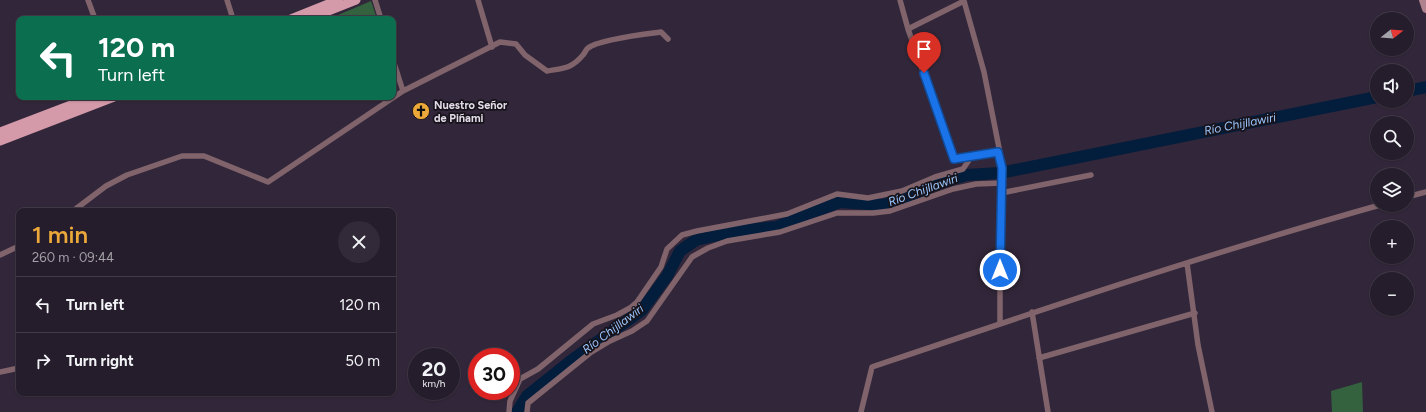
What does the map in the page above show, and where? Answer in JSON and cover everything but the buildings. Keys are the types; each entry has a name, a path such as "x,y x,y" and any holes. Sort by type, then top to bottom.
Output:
{"main road":[{"path":"298,16 338,0"},
{"path":"316,16 356,0"},
{"path":"0,132 84,100"},
{"path":"0,141 106,100"}],"street":[{"path":"88,0 94,16"},
{"path":"227,0 232,16"},
{"path":"375,0 379,16"},
{"path":"478,0 492,47"},
{"path":"900,0 908,29 954,159 998,152"},
{"path":"1423,0 1426,9"},
{"path":"908,29 964,1 984,72 1002,168 1000,324"},
{"path":"396,96 500,42 516,44 525,55 547,71 569,67 583,55 588,48 606,41 639,34 661,32 668,39"},
{"path":"396,69 403,91"},
{"path":"77,208 106,186 127,175 182,156 204,156 268,182 390,100"},
{"path":"509,412 510,401 520,379 538,369 593,324 617,315 630,308 637,302 660,267 667,249 682,235 787,214 838,194 868,198 902,191 935,177 963,169 971,157"},
{"path":"1001,193 1091,175"},
{"path":"527,412 528,403 590,353 610,340 632,331 647,321 692,257 708,248 727,242 780,232 837,213 873,213 890,211 953,189 976,184 1002,181"},
{"path":"1414,195 1426,192"},
{"path":"861,412 872,367 1032,312 1187,263 1370,208"},
{"path":"0,254 16,247"},
{"path":"1187,263 1198,345 1212,412"},
{"path":"1032,312 1048,412"},
{"path":"1039,358 1195,314"},
{"path":"0,372 16,369"}],"green space":[{"path":"371,1 376,16 338,16"},
{"path":"1362,382 1363,412 1332,412 1331,391"}],"waterway":[{"name":"Río Chijllawiri","path":"1414,90 1426,87"},
{"name":"Río Chijllawiri","path":"517,412 527,396 572,360 642,310 667,276 680,251 696,240 736,231 776,227 840,202 883,205 912,196 934,185 966,175 1000,173 1370,98"}],"place":[{"name":"Nuestro Señor de Piñami","path":"421,111"}],"route":[{"path":"924,73 954,159 998,152 1002,168 1000,270"}]}
